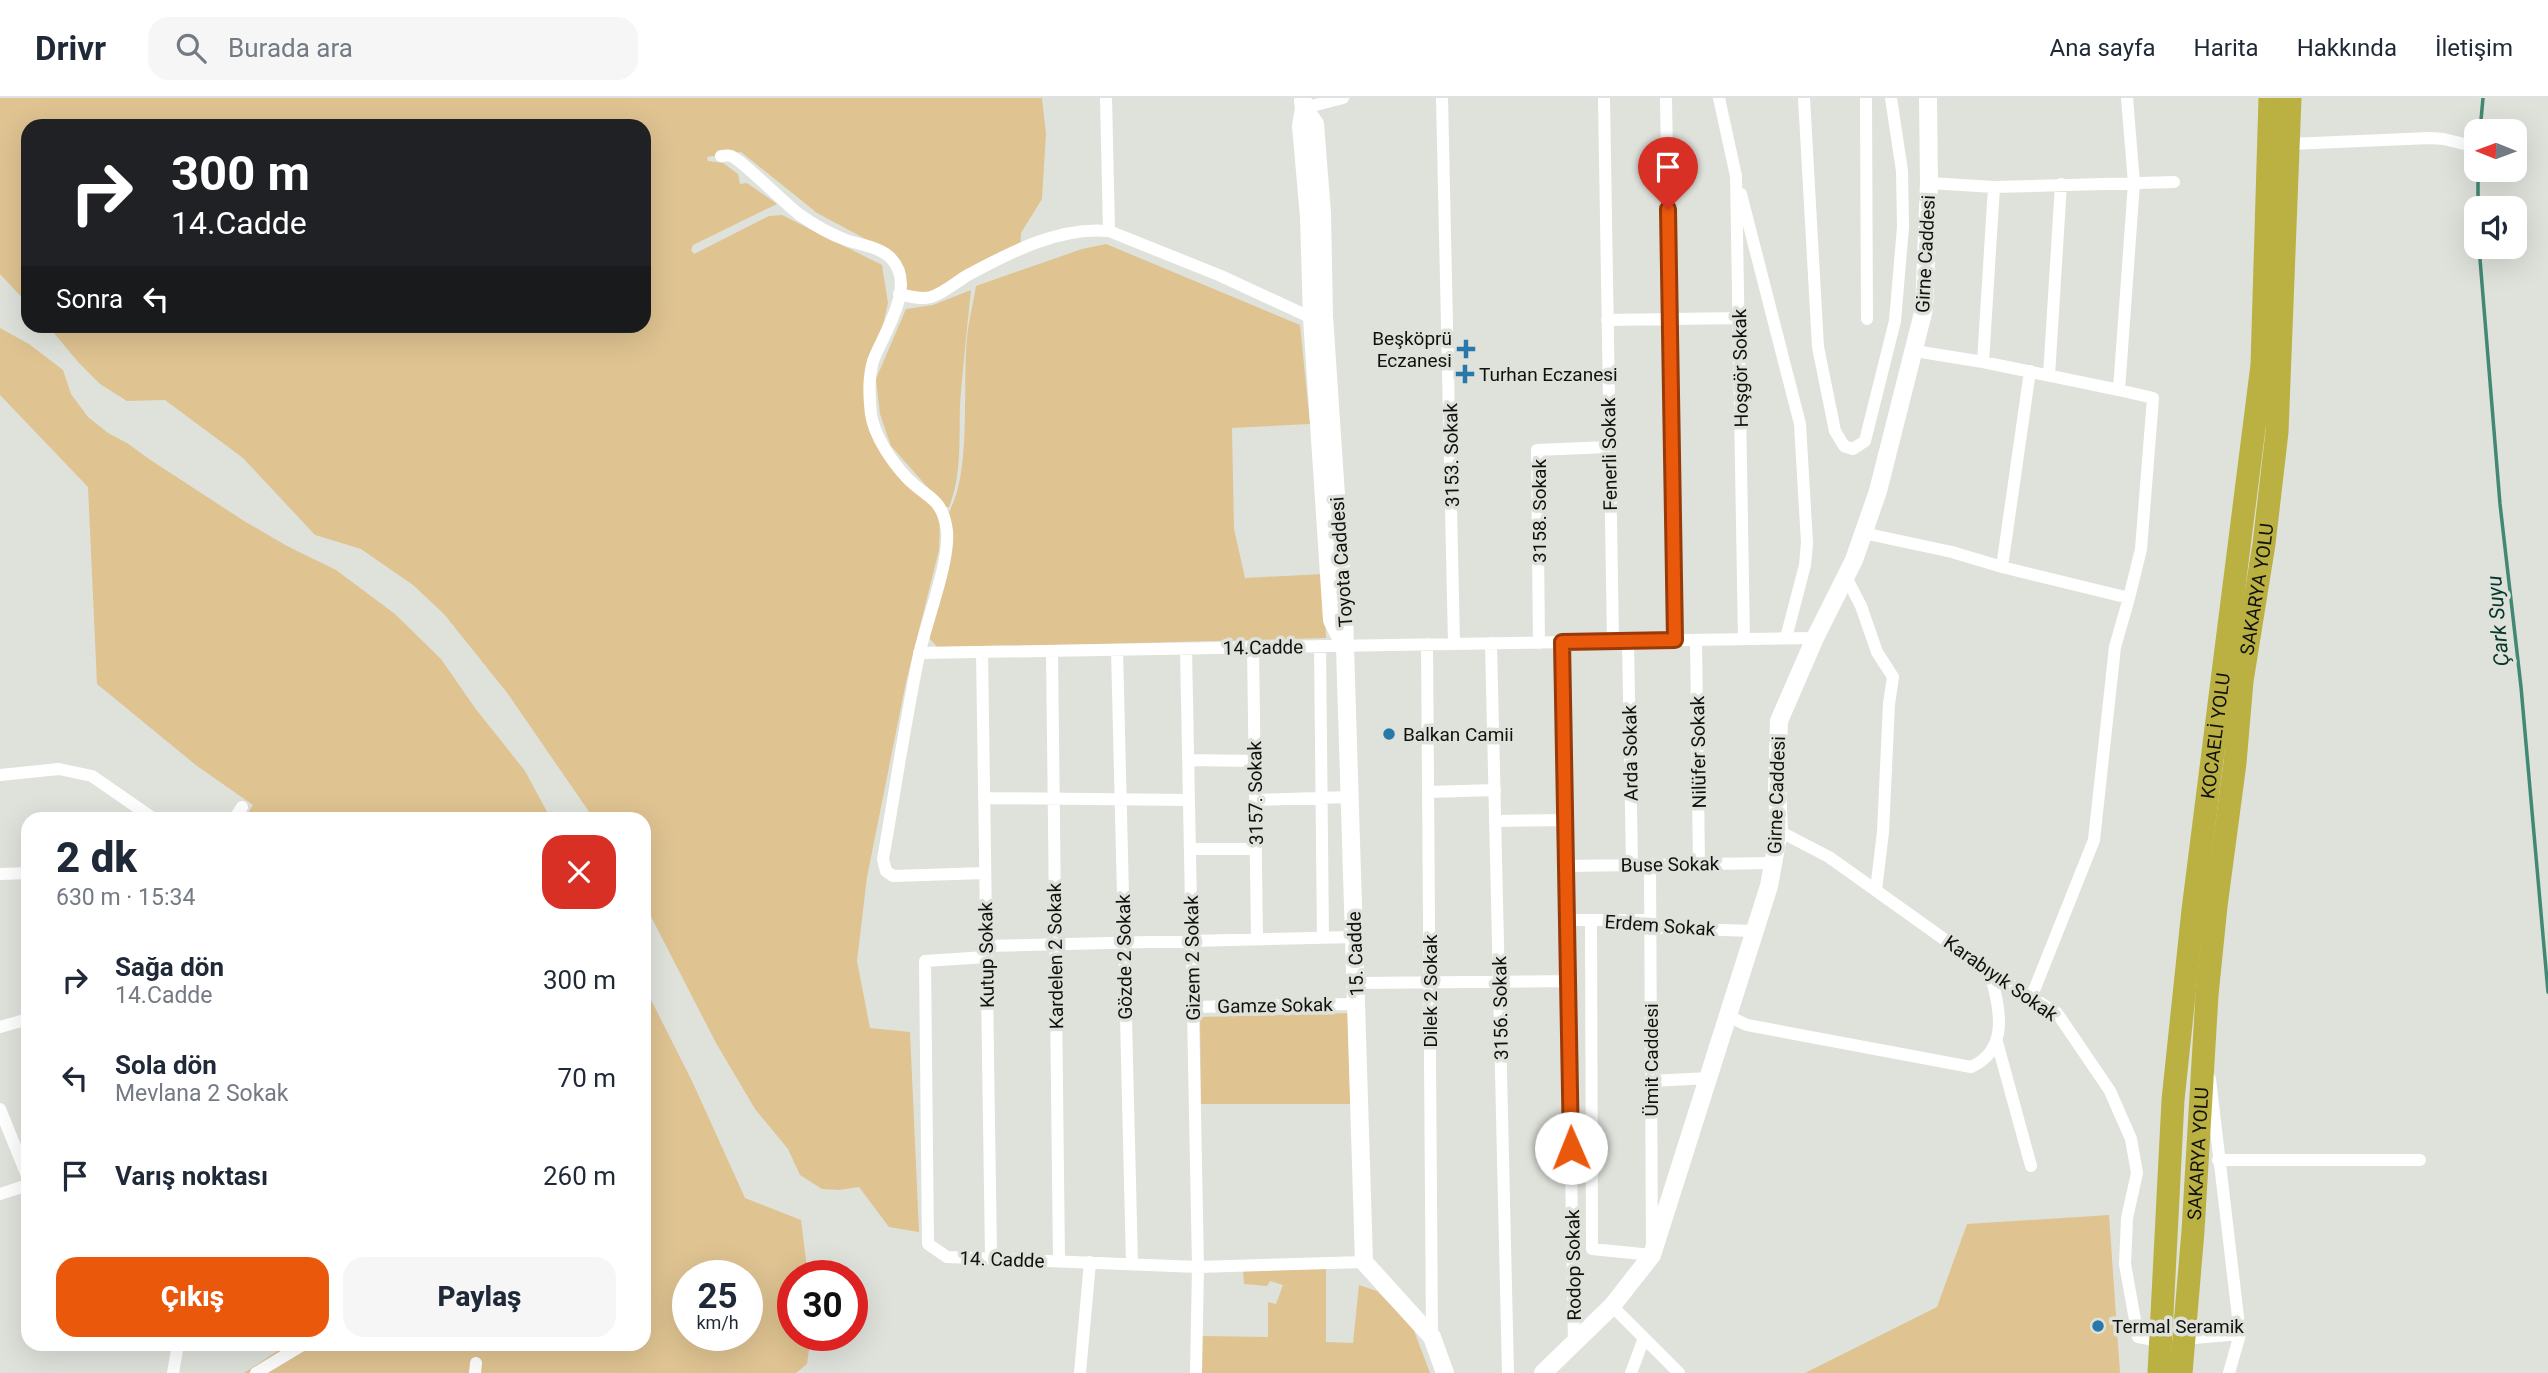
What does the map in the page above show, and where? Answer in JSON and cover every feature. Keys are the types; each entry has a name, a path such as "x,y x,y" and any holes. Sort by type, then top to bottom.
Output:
{"highway":[{"path":"2261,98 2265,236"},
{"name":"KOCAELİ YOLU","path":"2159,1373 2171,1341 2173,1100 2193,910 2262,365 2270,98"},
{"name":"SAKARYA YOLU","path":"2181,1373 2171,1341 2193,1231 2204,1034 2242,681 2264,544 2277,432 2290,98"}],"street":[{"path":"1106,98 1109,231"},
{"path":"1303,103 1343,98"},
{"name":"3153. Sokak","path":"1443,98 1454,644"},
{"name":"Fenerli Sokak","path":"1604,98 1613,641"},
{"path":"1666,98 1675,640"},
{"name":"Hoşgör Sokak","path":"1719,98 1736,176 1744,639"},
{"path":"1804,98 1818,347 1835,431 1844,446 1853,449 1866,442 1895,321 1903,227 1902,172 1891,98"},
{"path":"1866,98 1867,319"},
{"name":"Girne Caddesi","path":"1543,1373 1612,1306 1651,1255 1769,886 1779,831 1779,721 1815,638 1846,578 1878,491 1924,309 1929,183 1928,98"},
{"path":"2119,390 2134,183 2127,98"},
{"name":"Toyota Caddesi","path":"1303,103 1315,124 1321,213 1318,317 1346,646"},
{"path":"2290,144 2444,139 2464,145"},
{"path":"721,156 733,156 779,198 829,233 869,245 887,255 899,275 896,313 874,360 869,390 872,425 908,480 930,495 941,507 947,533 938,584 919,653 883,859 886,871 893,876 985,873"},
{"path":"1736,176 1800,424 1806,554 1801,585 1786,638"},
{"path":"1929,183 1994,187 2174,182"},
{"path":"2049,376 2061,184"},
{"path":"1983,362 1994,187"},
{"path":"899,294 929,298 967,275 1038,242 1068,232 1094,229 1109,231 1318,317"},
{"path":"1607,320 1739,318"},
{"path":"1915,351 2030,371 2153,398 2141,549 2115,647 2094,840 2031,998"},
{"path":"2002,566 2030,371"},
{"name":"3158. Sokak","path":"1539,643 1537,450 1609,447"},
{"path":"1863,533 1952,552 2129,598"},
{"path":"1846,578 1861,606 1877,652 1893,677 1888,716 1883,832 1876,890"},
{"name":"14.Cadde","path":"919,653 1815,638"},
{"name":"Nilüfer Sokak","path":"1696,640 1699,864"},
{"name":"Arda Sokak","path":"1628,641 1632,865"},
{"name":"Rodop Sokak","path":"1562,642 1574,1343"},
{"name":"3156. Sokak","path":"1491,643 1508,1373"},
{"name":"Dilek 2 Sokak","path":"1427,645 1432,1337"},
{"path":"1320,646 1323,937"},
{"name":"15. Cadde","path":"1346,646 1364,1262"},
{"name":"3157. Sokak","path":"1253,647 1257,939"},
{"name":"Gizem 2 Sokak","path":"1186,649 1198,1267 1196,1373"},
{"name":"Gözde 2 Sokak","path":"1117,650 1132,1264"},
{"name":"Kardelen 2 Sokak","path":"1052,651 1059,1261"},
{"name":"Kutup Sokak","path":"982,652 991,1257"},
{"path":"1188,760 1255,761"},
{"path":"0,775 59,769 92,776 144,812"},
{"path":"1428,792 1494,790"},
{"path":"1255,800 1350,797"},
{"path":"984,798 1189,800"},
{"path":"239,812 242,807"},
{"path":"1495,821 1565,820"},
{"name":"Karabıyık Sokak","path":"1779,831 1829,857 1990,972 2057,1013 2110,1091 2131,1139 2137,1173 2127,1218 2125,1264 2138,1337 2171,1341"},
{"path":"1190,849 1256,849"},
{"name":"Buse Sokak","path":"1566,866 1773,863"},
{"name":"Ümit Caddesi","path":"1650,864 1651,1255"},
{"path":"0,874 21,873"},
{"name":"Erdem Sokak","path":"1567,920 1646,920 1660,928 1753,931"},
{"path":"1591,920 1592,1249 1651,1255"},
{"path":"986,951 1055,944 1354,937"},
{"name":"14. Cadde","path":"986,951 925,961 928,1244 947,1257 1198,1267 1364,1262"},
{"path":"1990,972 1999,1010 1997,1042 2031,1166"},
{"path":"1356,983 1568,981"},
{"name":"Gamze Sokak","path":"1193,1007 1356,1004"},
{"path":"1728,1016 1747,1025 1971,1067 1983,1062 1997,1042"},
{"path":"0,1027 21,1020"},
{"path":"2204,1034 2240,1334 2229,1373"},
{"path":"1651,1081 1709,1078"},
{"path":"0,1110 21,1161"},
{"path":"2218,1160 2420,1160"},
{"path":"0,1194 21,1187"},
{"path":"1080,1373 1090,1262"},
{"path":"1364,1262 1432,1337 1445,1373"},
{"path":"1612,1306 1679,1373"},
{"path":"2171,1341 2240,1334"},
{"path":"1631,1373 1644,1338"},
{"path":"173,1373 177,1351"},
{"path":"256,1373 292,1351"}],"shaded area":[{"path":"0,98 1042,98 1046,134 1042,199 1021,233 1020,252 934,297 909,300 888,251 817,213 741,152 707,157 708,161 723,163 738,174 740,184 747,183 777,204 693,245 691,250 694,254 769,216 782,215 882,265 888,303 877,351 872,426 940,516 939,550 906,682 867,877 857,961 870,1028 910,1032 919,1232 889,1227 859,1187 822,1189 800,1175 788,1149 755,1109 716,1043 651,917 651,812 589,812 508,694 444,614 413,585 361,549 315,535 243,458 165,400 127,401 100,384 54,333 651,333 651,119 21,119 21,296 0,274"},
{"path":"1106,244 1300,325 1310,424 1232,428 1234,529 1245,578 1323,574 1326,638 938,648 929,638 952,526 949,512 961,473 966,349 976,286 1082,249"},
{"path":"971,290 960,404 958,469 949,507 945,507 891,446 880,414 876,379 906,309 933,305"},
{"path":"0,328 29,344 63,370 71,394 88,417 108,433 244,521 336,570 395,614 441,659 475,708 525,771 547,812 248,812 253,805 197,766 97,684 88,487 0,395"},
{"path":"651,1000 692,1081 745,1198 801,1220 806,1260 777,1260 777,1351 809,1351 807,1364 796,1373 244,1373 277,1351 651,1351"},
{"path":"1350,1013 1351,1104 1201,1104 1200,1017"},
{"path":"2109,1215 2120,1373 1805,1373 1937,1307 1967,1224"},
{"path":"1326,1268 1326,1342 1353,1343 1359,1285 1377,1291 1413,1328 1430,1373 1202,1373 1202,1336 1268,1337 1268,1302 1276,1304 1283,1285 1270,1281 1267,1286 1244,1284 1243,1269"}],"waterway":[{"name":"Çark Suyu","path":"2481,119 2483,98"},
{"name":"Çark Suyu","path":"2478,182 2478,196"},
{"name":"Çark Suyu","path":"2480,259 2500,504 2521,687 2548,992"}],"place":[{"name":"Beşköprü Eczanesi","path":"1466,349"},
{"name":"Turhan Eczanesi","path":"1465,374"},
{"name":"Balkan Camii","path":"1389,734"},
{"name":"Termal Seramik","path":"2098,1326"}],"route":[{"path":"1571,1148 1562,642 1675,640 1668,209"}]}
